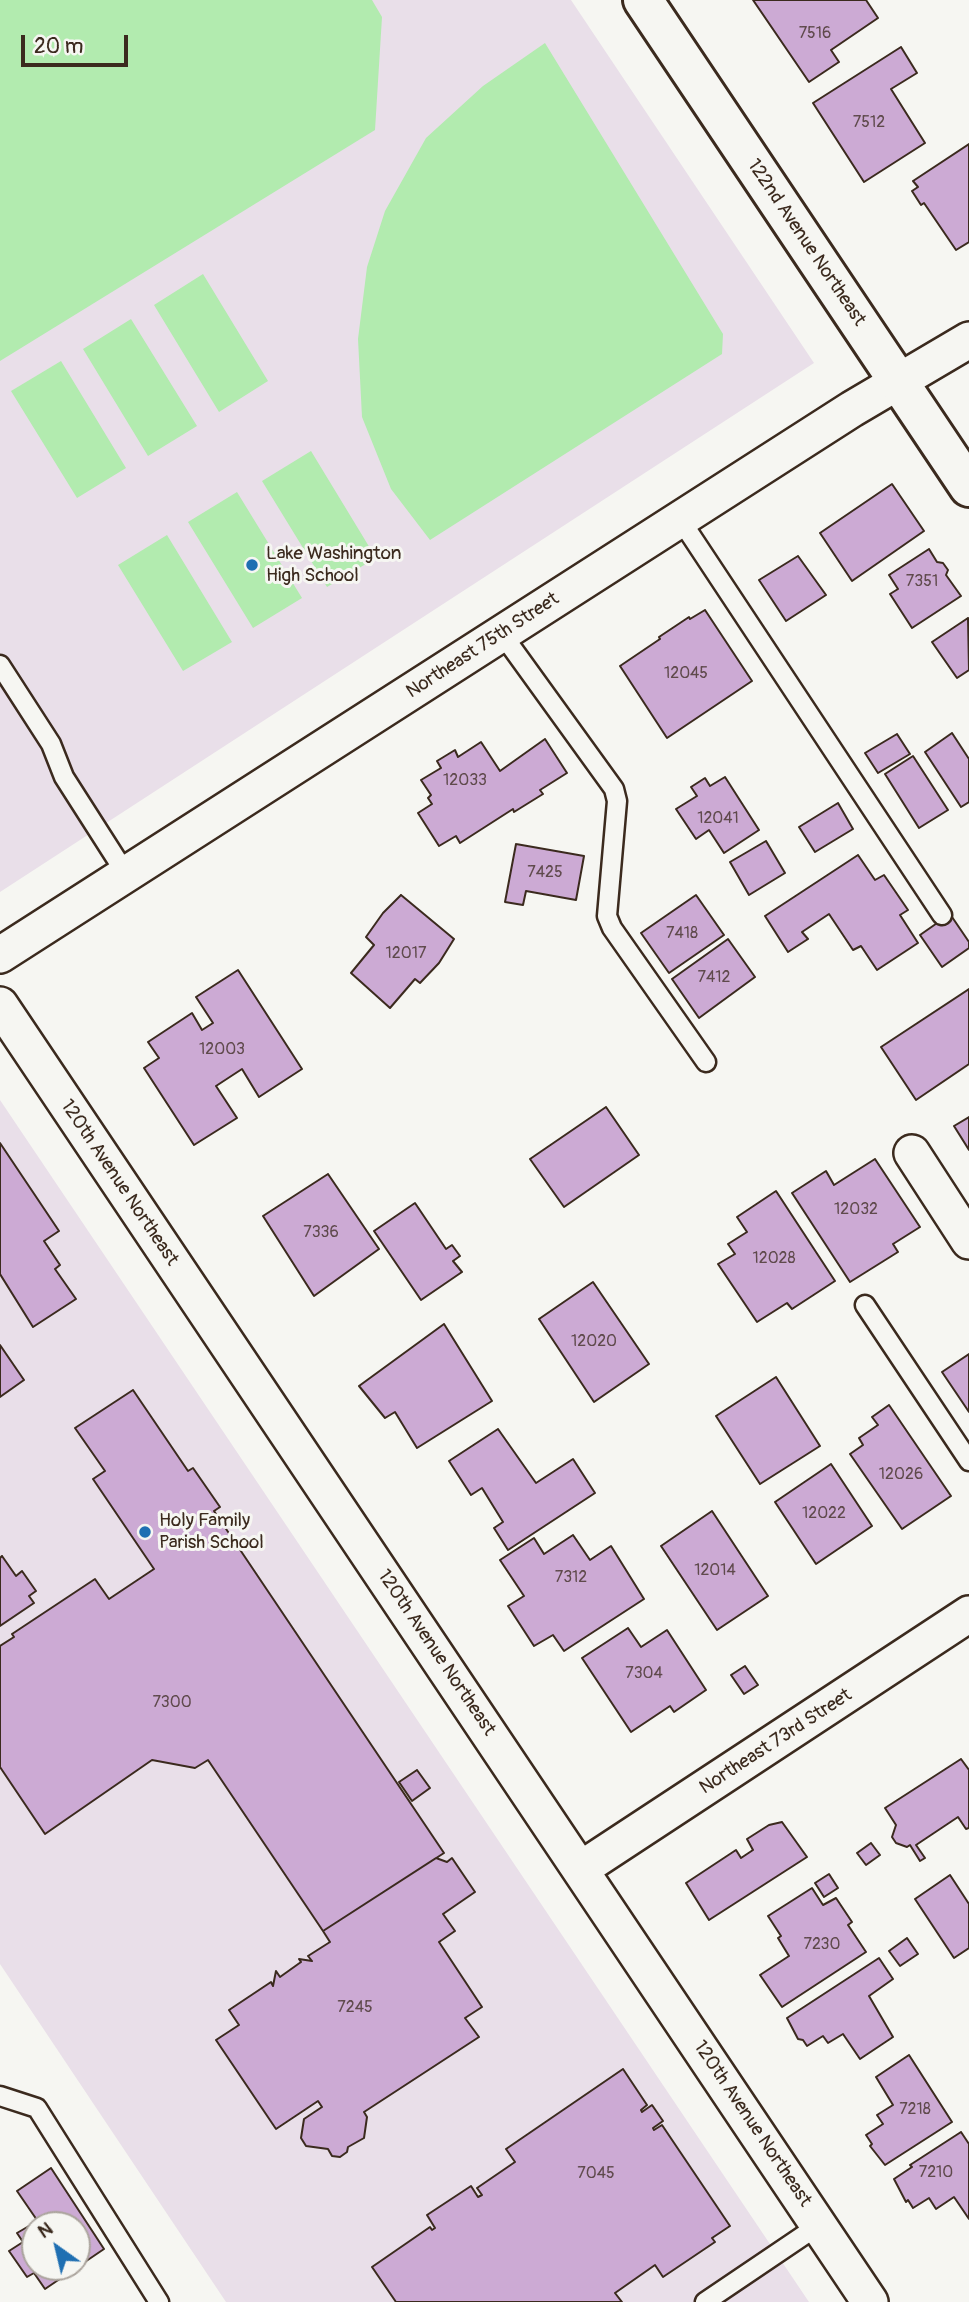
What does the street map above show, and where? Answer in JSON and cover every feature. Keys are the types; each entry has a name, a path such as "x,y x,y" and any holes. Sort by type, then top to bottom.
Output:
{"street":[{"name":"122nd Avenue Northeast","path":"643,0 969,487"},
{"name":"Northeast 75th Street","path":"0,955 852,409 969,340"},
{"name":"120th Avenue Northeast","path":"0,1005 870,2302"},
{"path":"912,1153 969,1241"},
{"name":"Northeast 73rd Street","path":"582,1869 969,1614"}],"lane":[{"path":"680,519 942,915"},
{"path":"502,634 614,789 617,801 607,916 612,928 706,1062"},
{"path":"0,665 51,744 64,777 126,874"},
{"path":"865,1305 969,1461"},
{"path":"0,2095 37,2108 159,2302"},
{"path":"705,2302 819,2225"}],"shaded area":[{"name":"Lake Washington High School","path":"0,0 571,0 814,363 0,892"},
{"name":"Holy Family Parish School","path":"0,1100 809,2302 226,2302 0,1964"}],"green space":[{"path":"0,0 372,0 382,17 375,130 0,361"},
{"path":"545,43 723,334 722,354 430,540 391,489 362,417 358,339 367,267 385,211 426,138 483,86"},
{"path":"203,274 268,381 219,412 154,305"},
{"path":"131,319 197,426 148,456 83,349"},
{"path":"61,361 126,468 77,498 11,391"},
{"path":"311,451 376,558 327,587 262,481"},
{"path":"237,492 302,598 253,628 188,522"},
{"path":"167,535 232,642 183,671 118,565"}],"building":[{"path":"753,0 866,0 878,18 831,50 839,62 809,82"},
{"path":"901,47 917,73 891,89 925,143 864,182 813,103"},
{"path":"969,144 969,242 956,250 924,203 921,205 912,191 918,187 913,181"},
{"path":"892,484 924,531 852,581 820,533"},
{"path":"929,549 937,562 943,563 948,570 946,575 961,596 912,628 890,594 898,589 889,575"},
{"path":"798,556 826,595 786,621 759,580"},
{"path":"705,610 752,681 667,738 620,666 689,617 690,619"},
{"path":"968,618 969,670 957,678 932,642"},
{"path":"952,733 969,759 969,802 961,807 925,752"},
{"path":"897,734 910,754 878,773 865,753"},
{"path":"545,739 567,773 540,790 543,794 514,812 513,809 460,843 456,836 439,846 418,813 432,804 428,798 431,795 421,780 441,768 437,761 455,750 458,757 481,742 500,771"},
{"path":"913,756 948,810 919,828 885,774"},
{"path":"725,777 759,830 724,853 709,830 696,839 676,809 697,796 691,787 705,778 710,786"},
{"path":"838,803 853,829 815,852 799,827"},
{"path":"766,841 785,873 749,895 730,862"},
{"path":"516,844 584,856 576,900 526,891 523,905 505,902"},
{"path":"858,855 875,880 884,875 908,910 900,915 918,943 877,970 861,946 853,950 829,914 802,932 808,939 788,952 765,916"},
{"path":"401,895 454,939 439,963 420,983 415,979 390,1008 351,973 374,945 366,937 383,913"},
{"path":"696,895 724,935 669,973 641,933"},
{"path":"950,914 969,942 969,948 942,967 920,935"},
{"path":"728,939 755,977 699,1018 672,979"},
{"path":"238,970 302,1069 259,1097 242,1069 216,1086 237,1118 194,1145 144,1068 159,1058 148,1042 192,1013 202,1030 213,1023 196,997"},
{"path":"969,989 969,1064 916,1100 881,1047"},
{"path":"606,1107 639,1155 564,1207 530,1159"},
{"path":"969,1117 969,1150 954,1126"},
{"path":"0,1143 59,1231 44,1241 60,1265 55,1269 76,1299 33,1327 0,1274"},
{"path":"875,1159 920,1227 893,1244 898,1252 850,1282 792,1193 826,1171 834,1185"},
{"path":"328,1174 379,1249 314,1296 263,1216"},
{"path":"776,1191 835,1281 792,1309 787,1303 757,1322 718,1264 735,1254 728,1244 747,1232 737,1217"},
{"path":"415,1203 446,1249 452,1245 460,1256 453,1261 462,1272 421,1300 374,1231"},
{"path":"593,1282 649,1364 594,1402 539,1319"},
{"path":"444,1324 492,1401 417,1448 395,1412 385,1418 359,1386"},
{"path":"0,1345 24,1380 0,1397"},
{"path":"969,1354 969,1412 942,1372"},
{"path":"776,1377 820,1446 760,1484 716,1416"},
{"path":"133,1390 188,1471 193,1468 220,1507 214,1511 444,1853 323,1931 208,1760 195,1768 152,1760 45,1834 0,1767 0,1646 14,1637 12,1634 95,1579 109,1599 154,1569 93,1479 105,1471 75,1428"},
{"path":"889,1405 951,1496 902,1529 850,1454 863,1445 859,1438 878,1425 872,1417"},
{"path":"498,1429 536,1483 573,1459 595,1493 508,1550 494,1528 503,1522 482,1488 471,1495 449,1461"},
{"path":"831,1464 872,1526 816,1564 775,1502"},
{"path":"712,1511 768,1596 717,1630 661,1546"},
{"path":"573,1535 590,1560 611,1546 644,1599 564,1651 553,1635 534,1646 508,1606 524,1596 500,1560 534,1538 544,1554"},
{"path":"2,1556 16,1576 22,1571 36,1591 29,1596 34,1603 0,1626 0,1558"},
{"path":"628,1628 641,1647 667,1630 706,1690 674,1712 670,1706 631,1732 582,1658"},
{"path":"745,1666 758,1685 744,1694 731,1675"},
{"path":"961,1759 969,1770 969,1828 966,1829 958,1817 916,1845 925,1858 920,1861 910,1845 907,1847 896,1843 892,1837 896,1825 885,1808"},
{"path":"417,1770 430,1788 412,1801 399,1782"},
{"path":"782,1822 807,1857 709,1920 686,1883 736,1850 741,1858 753,1850 747,1839 769,1825"},
{"path":"871,1843 880,1855 866,1865 857,1853"},
{"path":"436,1858 447,1862 452,1858 475,1892 443,1914 455,1931 439,1942 482,2007 465,2018 479,2037 364,2112 367,2117 364,2138 348,2147 347,2152 340,2157 332,2156 328,2149 306,2146 301,2138 304,2119 322,2107 318,2101 276,2129 216,2040 239,2025 229,2010 271,1982 273,1986 276,1971 280,1977 301,1962 299,1959 312,1961 308,1956 330,1942 323,1931"},
{"path":"829,1874 838,1888 824,1897 815,1883"},
{"path":"950,1875 969,1904 969,1948 954,1958 915,1899"},
{"path":"812,1888 823,1905 836,1898 852,1922 848,1925 866,1952 782,2007 760,1975 789,1956 778,1938 781,1936 768,1916"},
{"path":"907,1938 918,1954 900,1966 889,1951"},
{"path":"879,1958 893,1979 869,1996 893,2037 860,2059 843,2034 828,2043 823,2036 807,2046 803,2040 798,2039 787,2018"},
{"path":"909,2055 952,2122 885,2165 870,2146 872,2144 866,2135 883,2124 877,2115 893,2105 876,2077"},
{"path":"623,2069 647,2105 642,2112 652,2105 663,2121 653,2128 654,2130 662,2125 730,2226 712,2238 715,2242 663,2277 655,2265 615,2293 622,2302 396,2302 372,2267 430,2227 432,2230 435,2228 427,2215 471,2186 478,2197 482,2195 477,2188 515,2162 506,2149"},
{"path":"961,2132 969,2144 969,2219 954,2197 936,2209 929,2198 913,2208 908,2200 906,2202 894,2179 912,2167 910,2165"},
{"path":"51,2168 79,2211 31,2211 17,2191"},
{"path":"91,2229 104,2249 91,2258"},
{"path":"21,2243 21,2268 9,2251"},
{"path":"40,2281 57,2281 45,2289"}],"place":[{"name":"Lake Washington High School","path":"252,565"},
{"name":"Holy Family Parish School","path":"145,1532"}]}
